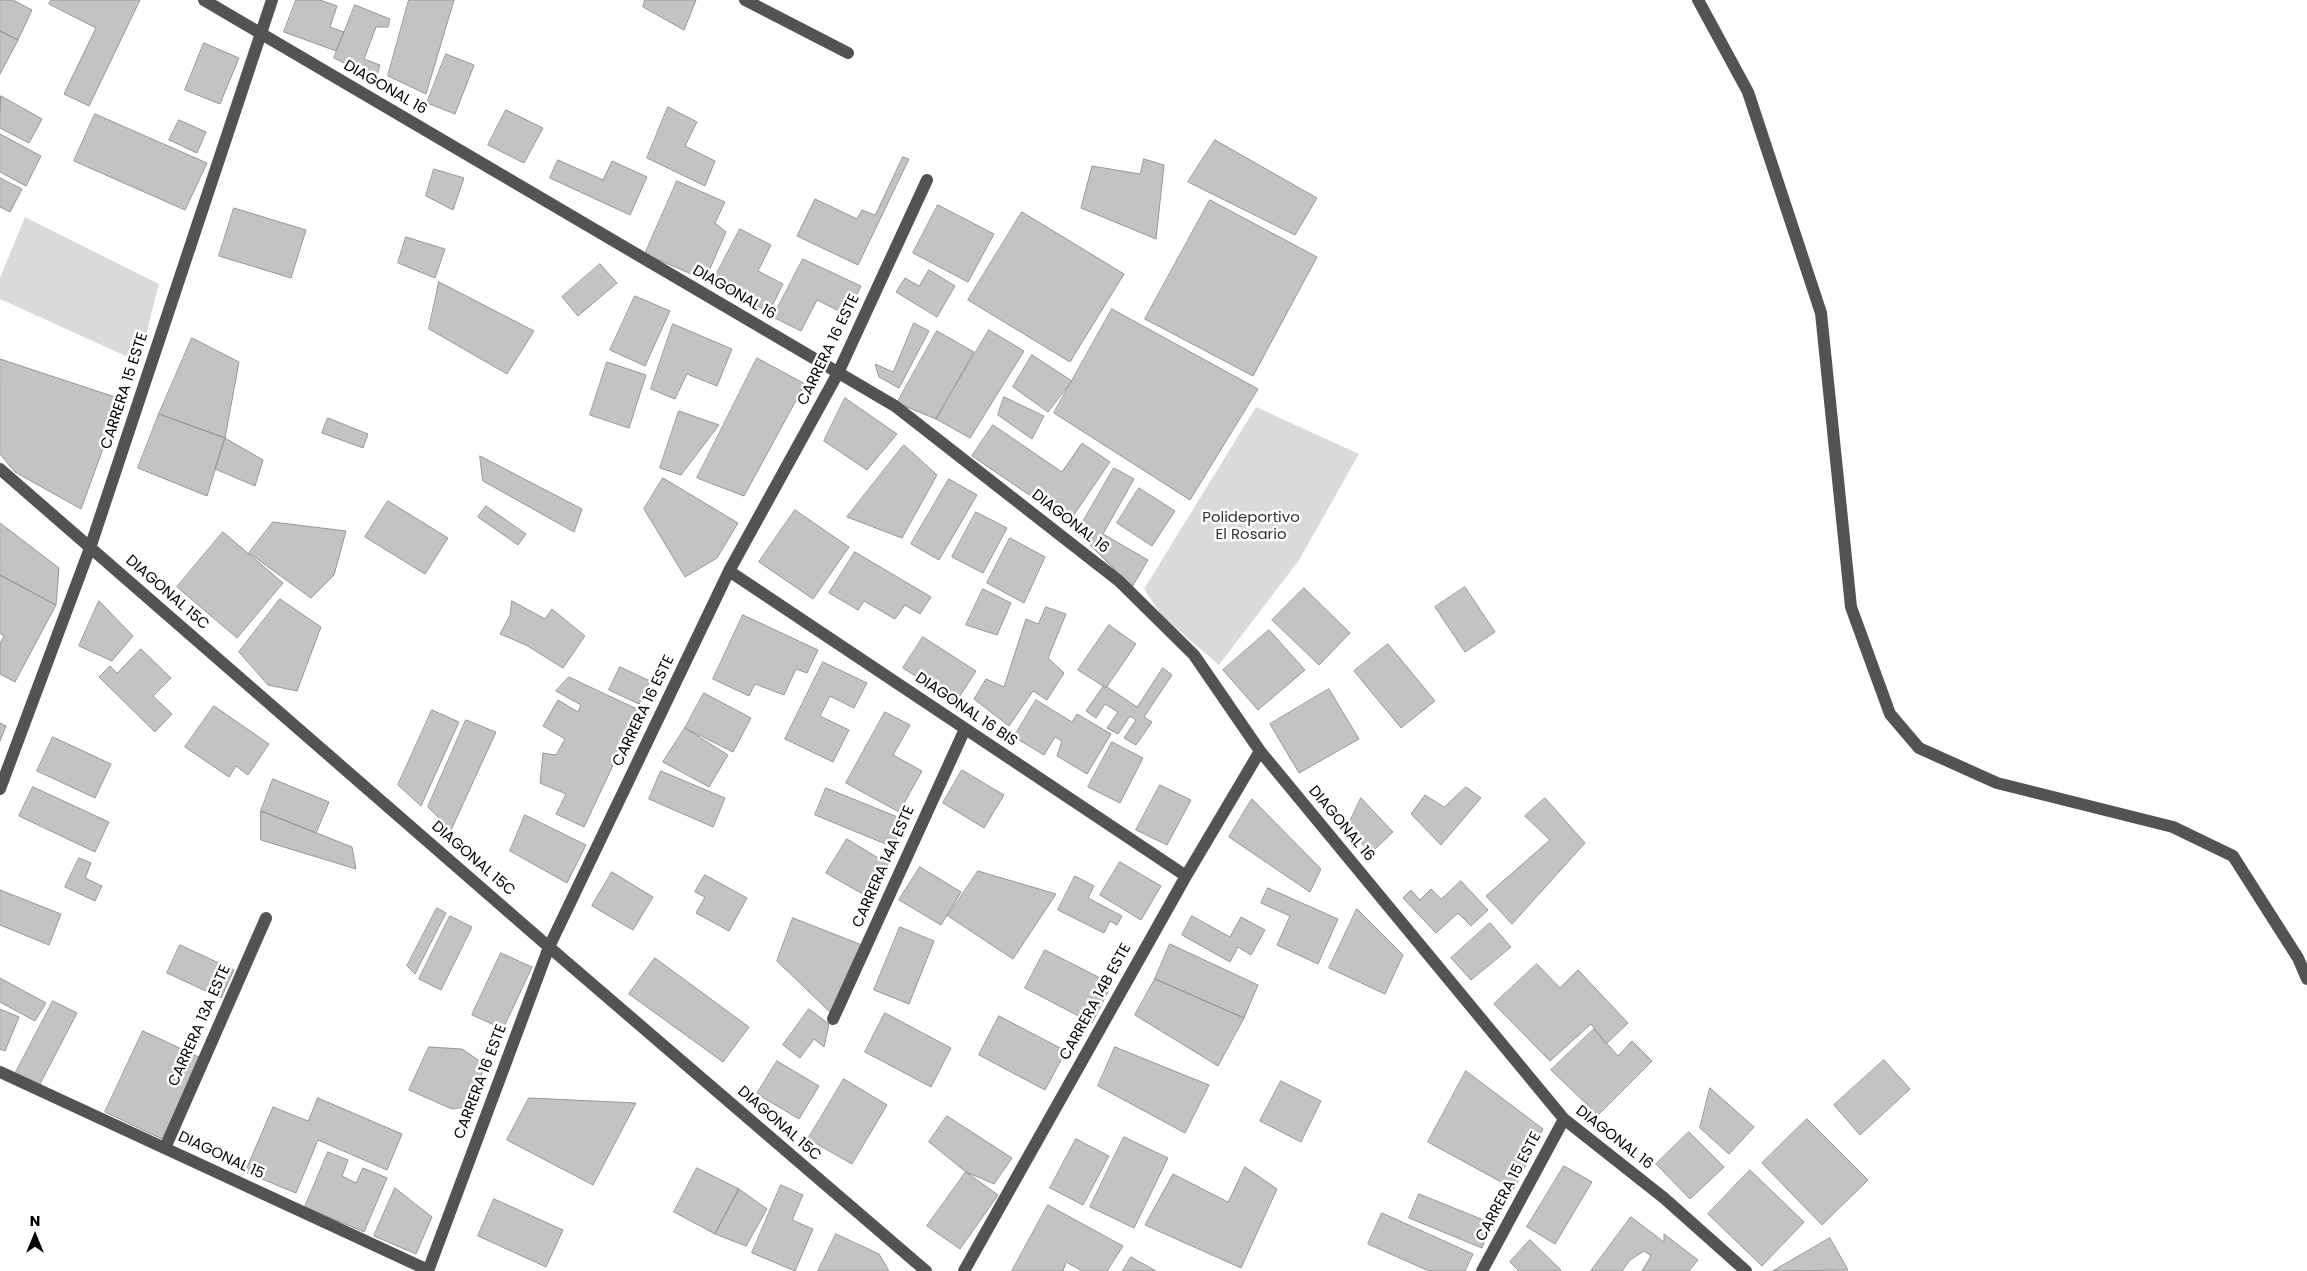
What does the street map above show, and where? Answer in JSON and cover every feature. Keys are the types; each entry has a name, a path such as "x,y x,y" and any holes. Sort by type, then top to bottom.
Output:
{"street":[{"name":"DIAGONAL 16","path":"204,0 895,406 1119,581 1194,655 1260,752 1564,1119 1664,1198 1746,1271"},
{"name":"CARRERA 15 ESTE","path":"0,789 90,548 272,0"},
{"path":"744,0 848,53"},
{"path":"1698,0 1748,92 1821,313 1851,607 1890,714 1919,748 1997,782 2173,827 2233,856 2298,958 2307,979"},
{"name":"CARRERA 16 ESTE","path":"428,1270 549,947 729,571 838,373 926,180"},
{"name":"DIAGONAL 15C","path":"0,470 549,947 926,1271"},
{"name":"DIAGONAL 16 BIS","path":"729,571 1186,876"},
{"name":"CARRERA 14A ESTE","path":"833,1019 965,729"},
{"name":"CARRERA 14B ESTE","path":"964,1271 1186,876 1260,752"},
{"name":"CARRERA 13A ESTE","path":"165,1148 266,918"},
{"name":"DIAGONAL 15","path":"0,1072 428,1270"},
{"name":"CARRERA 15 ESTE","path":"1482,1271 1564,1119"}],"green space":[{"path":"25,217 159,284 139,362 0,299 0,278"},
{"name":"Polideportivo El Rosario","path":"1256,407 1359,454 1299,560 1219,665 1162,616 1144,589"}],"building":[{"path":"0,0 13,0 32,10 18,40 0,31"},
{"path":"51,0 140,0 89,106 64,94 96,28 49,4"},
{"path":"296,0 320,0 337,6 330,27 344,32 336,51 284,32"},
{"path":"409,0 454,0 426,94 388,76"},
{"path":"645,0 696,0 684,30 643,7"},
{"path":"355,5 390,19 388,27 376,27 364,59 380,65 376,79 334,58"},
{"path":"0,31 18,40 0,74"},
{"path":"204,43 239,58 220,104 185,90"},
{"path":"446,54 474,65 455,114 427,103"},
{"path":"1,96 42,119 29,143 0,128"},
{"path":"668,107 697,122 685,146 715,161 705,186 647,158"},
{"path":"506,110 543,128 524,163 488,145"},
{"path":"95,114 207,163 185,210 74,161"},
{"path":"179,120 206,132 197,153 169,140"},
{"path":"0,134 41,156 26,186 0,172"},
{"path":"1215,140 1317,198 1295,235 1188,182"},
{"path":"903,157 909,159 858,265 797,236 815,199 857,219 862,210 875,215"},
{"path":"1144,159 1164,165 1156,239 1081,208 1092,166 1140,174"},
{"path":"558,160 603,180 612,161 647,177 630,215 550,178"},
{"path":"434,169 464,178 453,210 426,196"},
{"path":"0,178 22,189 10,212 0,207"},
{"path":"677,181 725,202 715,223 726,232 705,280 645,254"},
{"path":"1210,200 1317,257 1253,376 1145,319"},
{"path":"938,205 994,234 968,282 913,253"},
{"path":"234,208 306,230 291,278 219,256"},
{"path":"1022,212 1124,274 1070,362 968,300"},
{"path":"740,229 771,245 758,271 783,284 769,312 712,283"},
{"path":"406,237 445,249 435,278 398,263"},
{"path":"803,259 861,286 847,315 817,300 801,331 773,317"},
{"path":"600,264 617,283 578,316 562,297"},
{"path":"929,270 955,286 937,317 896,292 905,278 919,286"},
{"path":"439,282 534,331 507,374 429,329"},
{"path":"635,296 670,311 645,366 610,350"},
{"path":"1112,309 1258,389 1190,500 1054,413"},
{"path":"914,323 929,331 899,388 879,377 875,364 893,372"},
{"path":"673,324 732,349 717,386 687,374 675,399 651,389"},
{"path":"989,330 1024,351 970,438 936,419"},
{"path":"937,331 974,352 936,419 897,403"},
{"path":"192,338 239,362 225,438 159,414"},
{"path":"1032,355 1072,381 1048,412 1013,387"},
{"path":"757,358 805,384 744,496 697,478"},
{"path":"0,359 121,399 81,509 15,472 0,454"},
{"path":"607,362 646,375 629,428 590,415"},
{"path":"1004,397 1044,416 1032,439 998,415"},
{"path":"845,398 897,434 867,470 824,441"},
{"path":"679,411 719,425 681,475 660,468"},
{"path":"159,414 225,438 207,496 138,468"},
{"path":"328,418 368,434 363,448 322,433"},
{"path":"993,425 1062,472 1082,443 1110,462 1069,522 972,456"},
{"path":"225,438 263,460 255,486 215,469"},
{"path":"904,445 937,475 902,538 847,517"},
{"path":"480,456 582,509 574,532 483,481"},
{"path":"1114,468 1134,479 1103,534 1148,560 1132,587 1077,532"},
{"path":"663,478 738,523 717,558 685,577 644,509"},
{"path":"949,479 977,495 939,560 911,544"},
{"path":"1139,488 1175,511 1152,546 1117,523"},
{"path":"388,501 448,538 425,574 365,537"},
{"path":"486,506 526,534 518,545 478,517"},
{"path":"795,510 849,547 813,599 759,562"},
{"path":"976,512 1007,528 983,573 952,557"},
{"path":"273,522 346,531 334,575 311,598 249,553"},
{"path":"0,523 59,568 56,605 0,575"},
{"path":"223,532 283,583 237,638 177,587"},
{"path":"1010,538 1045,557 1024,603 987,583"},
{"path":"855,552 931,597 920,614 905,605 895,619 864,601 858,610 829,593"},
{"path":"0,575 56,605 15,682 0,674 0,643 4,636 0,633"},
{"path":"1465,587 1495,632 1465,652 1435,607"},
{"path":"1304,588 1350,633 1319,665 1272,620"},
{"path":"983,589 1011,603 997,635 966,625"},
{"path":"280,599 321,627 297,691 268,685 239,652"},
{"path":"99,601 133,636 112,661 79,646"},
{"path":"512,601 545,619 552,609 585,636 563,668 526,645 500,634 510,615"},
{"path":"1046,607 1066,614 1048,658 1064,673 1047,700 1033,691 1009,726 974,699 986,679 1004,687 1026,619 1038,624"},
{"path":"743,615 818,650 807,673 796,669 784,695 755,684 749,696 713,679"},
{"path":"1109,625 1136,644 1106,688 1078,670"},
{"path":"1269,630 1305,670 1258,710 1223,670"},
{"path":"923,637 976,671 956,702 903,668"},
{"path":"1388,644 1435,701 1401,728 1354,671"},
{"path":"141,649 171,678 153,696 172,714 155,732 99,677 110,666 117,673"},
{"path":"823,662 867,683 854,708 830,696 820,716 849,730 833,762 785,739"},
{"path":"620,667 650,681 639,704 609,690"},
{"path":"1163,668 1172,675 1144,717 1152,722 1136,745 1124,738 1136,720 1130,716 1118,734 1107,728 1118,712 1105,704 1096,718 1086,711 1104,685 1137,707"},
{"path":"569,677 639,710 584,827 556,814 566,794 540,783 543,753 556,755 565,739 543,726 558,700 578,712 581,705 556,691"},
{"path":"1329,689 1359,739 1299,773 1270,724"},
{"path":"704,693 751,718 733,752 685,728"},
{"path":"1036,700 1072,722 1077,714 1111,734 1087,774 1057,756 1062,741 1055,737 1044,755 1014,737"},
{"path":"214,706 269,744 248,775 236,766 229,777 185,747"},
{"path":"432,710 459,722 421,806 398,785"},
{"path":"885,712 910,725 893,755 922,771 899,812 846,783"},
{"path":"466,720 496,732 451,830 428,807"},
{"path":"0,723 6,726 0,741"},
{"path":"685,728 728,755 709,787 663,762"},
{"path":"53,737 111,764 95,798 37,771"},
{"path":"1112,742 1143,758 1120,803 1088,787"},
{"path":"962,770 1004,795 984,828 943,803"},
{"path":"661,771 725,798 713,827 649,799"},
{"path":"273,779 329,802 316,833 261,811"},
{"path":"1160,785 1191,800 1167,845 1136,830"},
{"path":"33,787 109,822 95,852 19,816"},
{"path":"1466,787 1481,798 1441,845 1411,814 1425,795 1444,807"},
{"path":"826,788 905,820 893,847 815,815"},
{"path":"1361,798 1393,832 1371,853 1347,828"},
{"path":"1545,798 1585,843 1512,924 1486,896 1550,840 1525,816"},
{"path":"1252,799 1321,869 1310,892 1229,837"},
{"path":"261,811 352,847 356,869 261,840"},
{"path":"525,815 586,845 567,883 510,851"},
{"path":"847,839 888,864 868,897 826,873"},
{"path":"79,858 91,863 85,878 102,886 95,901 65,887"},
{"path":"1120,862 1161,886 1141,920 1100,895"},
{"path":"920,867 961,892 941,925 899,900"},
{"path":"978,871 1056,894 1013,959 948,916"},
{"path":"612,872 653,897 633,930 592,906"},
{"path":"705,875 747,898 729,931 696,913 705,897 695,892"},
{"path":"1075,876 1094,886 1088,898 1122,916 1117,925 1110,921 1104,933 1058,910"},
{"path":"1461,881 1488,910 1471,926 1458,913 1436,933 1403,898 1411,890 1420,900 1431,889 1441,899"},
{"path":"1268,888 1338,919 1318,964 1277,945 1290,916 1261,903"},
{"path":"0,890 61,914 49,945 0,925"},
{"path":"437,908 446,913 415,974 407,966"},
{"path":"1357,909 1403,955 1385,994 1329,968"},
{"path":"450,916 472,927 441,990 419,979"},
{"path":"1192,916 1230,937 1241,917 1265,930 1251,955 1238,947 1230,962 1182,935"},
{"path":"793,918 862,945 834,1016 777,961"},
{"path":"1490,923 1511,947 1471,980 1451,958"},
{"path":"900,927 934,941 909,1004 874,990"},
{"path":"1170,944 1258,985 1244,1018 1155,979"},
{"path":"180,945 234,970 221,998 167,973"},
{"path":"1045,950 1112,984 1092,1023 1025,988"},
{"path":"501,953 532,967 503,1029 472,1015"},
{"path":"655,958 749,1027 723,1062 629,994"},
{"path":"1537,964 1560,988 1578,970 1628,1023 1606,1044 1591,1024 1550,1061 1494,1004"},
{"path":"0,978 46,1003 35,1021 0,1002"},
{"path":"1155,979 1244,1018 1218,1066 1135,1015"},
{"path":"53,1001 77,1013 39,1086 15,1074"},
{"path":"0,1009 19,1017 5,1051 0,1049"},
{"path":"809,1009 829,1024 824,1047 814,1039 800,1058 783,1045"},
{"path":"885,1013 951,1048 931,1087 865,1052"},
{"path":"999,1016 1066,1051 1045,1090 979,1055"},
{"path":"1594,1029 1618,1056 1632,1041 1652,1061 1598,1115 1551,1070"},
{"path":"143,1031 201,1058 162,1139 105,1112"},
{"path":"429,1047 462,1049 484,1064 475,1105 452,1109 409,1090"},
{"path":"1115,1047 1209,1085 1185,1133 1098,1086"},
{"path":"1884,1060 1910,1089 1860,1135 1834,1105"},
{"path":"777,1061 819,1086 799,1119 757,1094"},
{"path":"1466,1071 1543,1129 1514,1189 1428,1142"},
{"path":"844,1079 887,1105 852,1164 808,1139"},
{"path":"1281,1081 1321,1101 1301,1142 1260,1121"},
{"path":"1710,1088 1754,1127 1729,1154 1700,1128"},
{"path":"318,1098 402,1134 387,1170 318,1140 296,1193 245,1172 273,1107 308,1121"},
{"path":"529,1098 636,1103 593,1185 507,1140"},
{"path":"947,1116 1012,1158 994,1184 966,1172 929,1142"},
{"path":"1807,1119 1868,1180 1822,1225 1762,1163"},
{"path":"1689,1132 1724,1167 1690,1199 1656,1164"},
{"path":"1124,1137 1168,1158 1134,1228 1090,1207"},
{"path":"1076,1139 1109,1156 1083,1205 1050,1188"},
{"path":"328,1152 348,1160 342,1176 356,1183 363,1168 387,1178 364,1232 305,1207"},
{"path":"1564,1166 1592,1182 1555,1244 1527,1227"},
{"path":"1245,1167 1277,1189 1241,1268 1145,1225 1173,1174 1228,1202"},
{"path":"697,1168 739,1189 715,1234 674,1212"},
{"path":"1750,1170 1804,1222 1762,1266 1708,1214"},
{"path":"966,1172 998,1195 960,1249 927,1226"},
{"path":"781,1185 803,1195 792,1220 813,1229 795,1271 752,1253"},
{"path":"395,1188 432,1217 416,1254 374,1236"},
{"path":"739,1189 767,1209 746,1246 715,1234"},
{"path":"1419,1194 1491,1223 1482,1248 1409,1218"},
{"path":"494,1199 563,1230 546,1267 478,1236"},
{"path":"1048,1205 1123,1246 1107,1271 1082,1271 1066,1262 1063,1271 1012,1271"},
{"path":"1382,1213 1473,1254 1465,1271 1429,1271 1368,1244"},
{"path":"1631,1217 1664,1242 1664,1234 1698,1260 1689,1271 1642,1271 1651,1256 1644,1251 1630,1260 1622,1271 1591,1271"},
{"path":"836,1234 879,1254 889,1271 818,1271"},
{"path":"1830,1238 1848,1270 1773,1271"},
{"path":"1530,1240 1560,1271 1519,1271 1510,1262"},
{"path":"1131,1257 1156,1271 1123,1271"}]}
